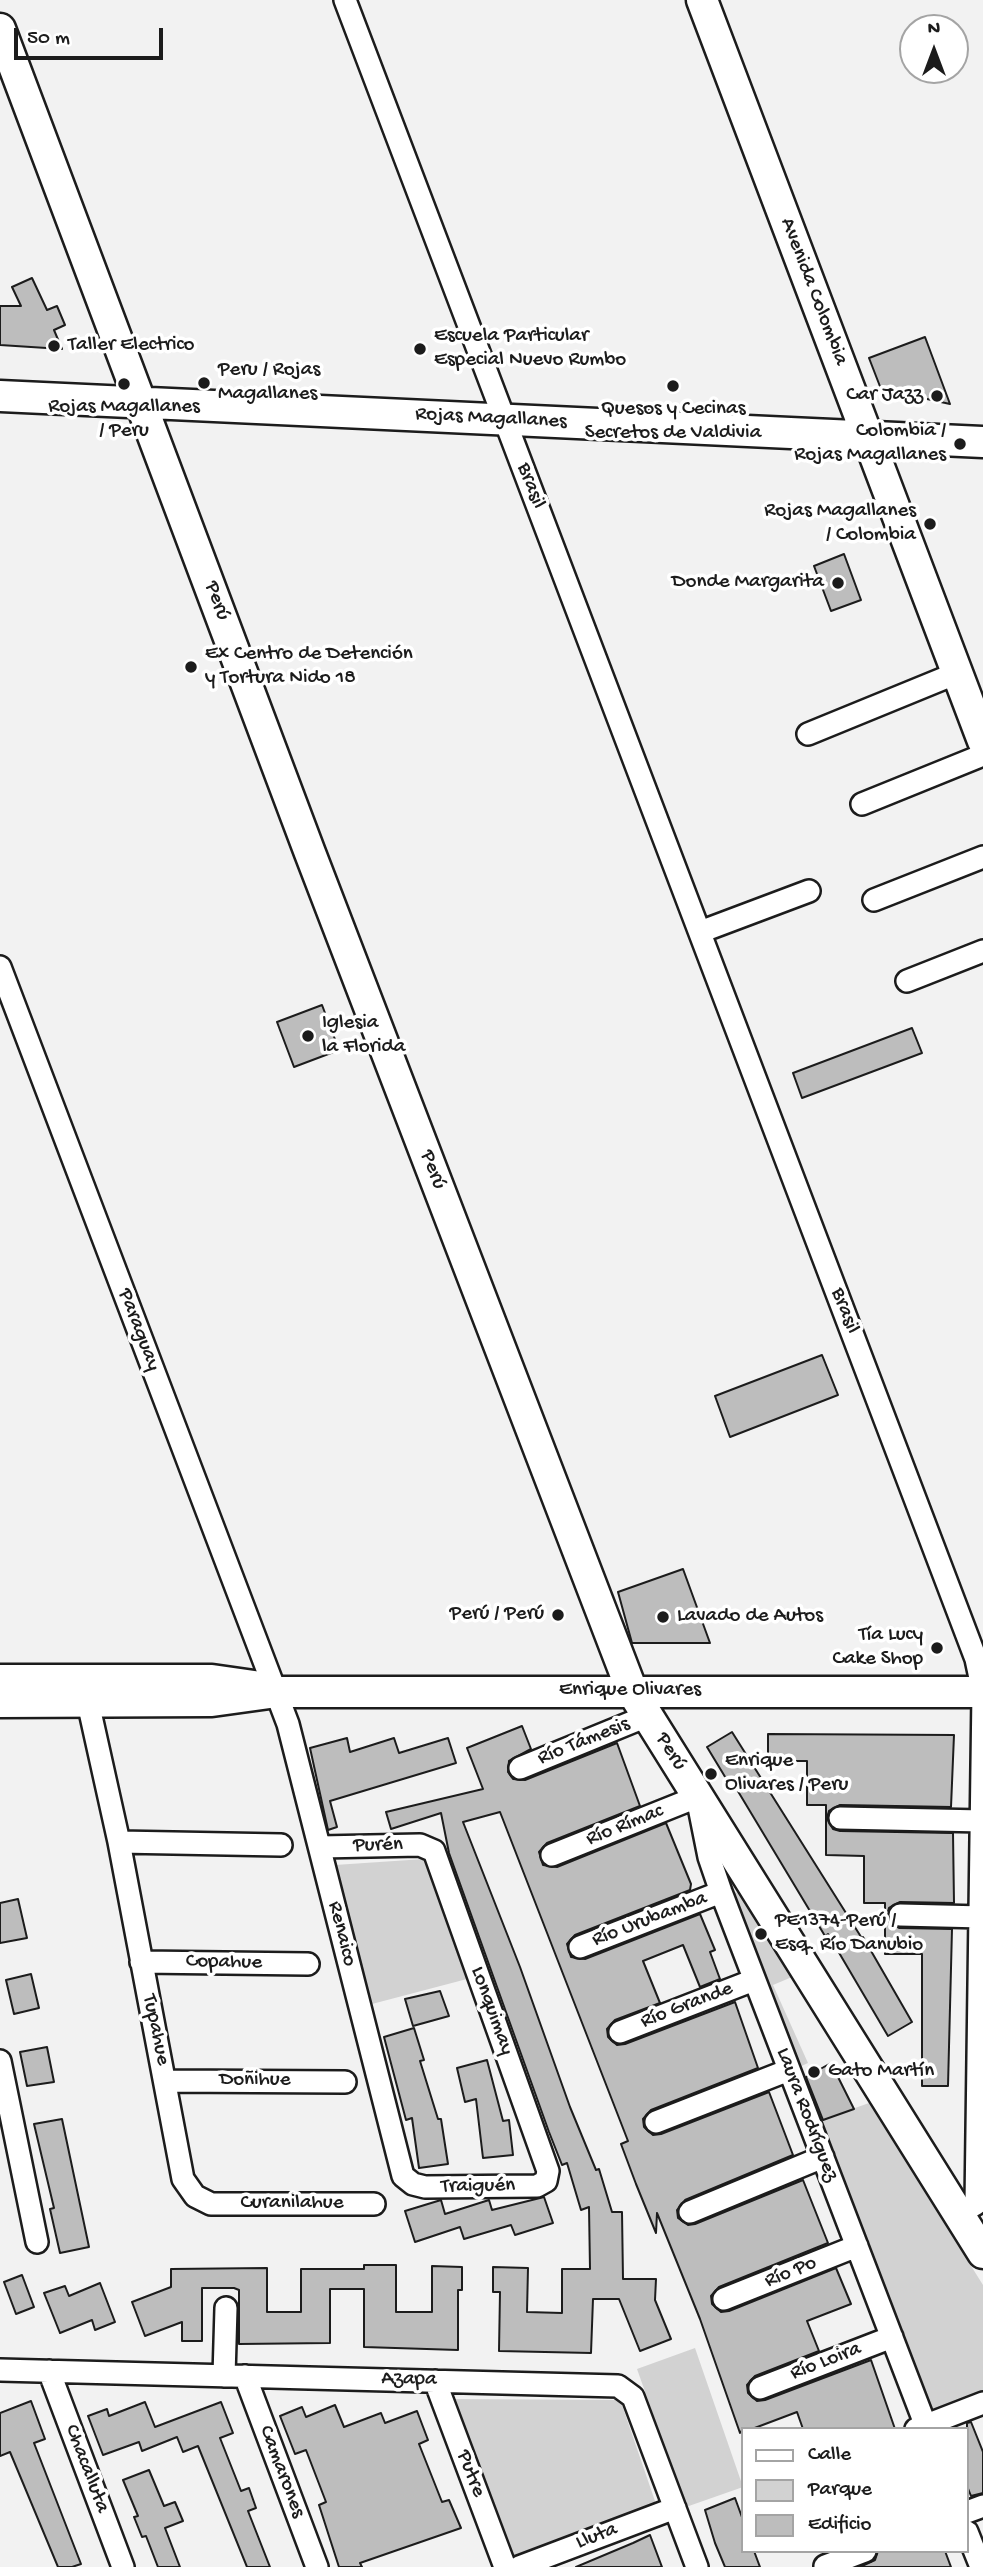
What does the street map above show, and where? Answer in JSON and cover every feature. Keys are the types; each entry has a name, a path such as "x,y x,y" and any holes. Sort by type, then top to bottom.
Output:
{"main road":[{"name":"Avenida Colombia","path":"702,0 983,741"},
{"name":"Perú","path":"0,29 310,853 632,1691 697,1797 973,2207 983,2253"},
{"name":"Rojas Magallanes","path":"0,397 983,442"},
{"name":"Enrique Olivares","path":"0,1680 86,1691"},
{"name":"Enrique Olivares","path":"0,1702 212,1680 243,1683 277,1692 983,1692"}],"street":[{"name":"Brasil","path":"345,0 976,1659 983,1692 980,2109 973,2207"},
{"path":"808,734 957,673"},
{"path":"862,804 983,755"},
{"path":"874,900 983,857"},
{"path":"700,932 810,891"},
{"path":"907,981 983,951"},
{"name":"Paraguay","path":"0,967 277,1692"},
{"name":"Tupahue","path":"86,1691 119,1842 183,2179 195,2196 211,2204"},
{"name":"Renaico","path":"277,1692 320,1847 403,2176"},
{"name":"Río Támesis","path":"520,1768 648,1716"},
{"name":"Río Rímac","path":"552,1855 697,1797"},
{"name":"Laura Rodríguez","path":"697,1797 709,1857 721,1892 892,2337 923,2427"},
{"path":"840,1818 982,1821"},
{"path":"119,1842 281,1844"},
{"name":"Purén","path":"320,1847 420,1845 434,1852"},
{"name":"Lonquimay","path":"434,1852 548,2171"},
{"name":"Río Urubamba","path":"580,1947 721,1892"},
{"path":"900,1915 981,1917"},
{"name":"Copahue","path":"141,1962 308,1964"},
{"name":"Río Grande","path":"620,2032 754,1980"},
{"path":"0,2061 37,2242"},
{"path":"656,2122 789,2070"},
{"name":"Doñihue","path":"165,2081 345,2082"},
{"path":"690,2212 823,2157"},
{"name":"Traiguén","path":"403,2176 413,2185 425,2187 537,2186 545,2180 548,2171"},
{"name":"Curanilahue","path":"211,2204 374,2204"},
{"name":"Río Po","path":"724,2299 857,2246"},
{"path":"226,2308 234,2376"},
{"name":"Río Loira","path":"760,2388 892,2337"},
{"name":"Azapa","path":"0,2370 612,2385 625,2389 633,2397 697,2567"},
{"name":"Chacalluta","path":"49,2371 124,2567"},
{"name":"Camarones","path":"234,2376 317,2567"},
{"name":"Putre","path":"435,2381 505,2567"},
{"path":"923,2427 983,2403"},
{"name":"Lluta","path":"519,2567 675,2508"},
{"path":"969,2537 981,2567"},
{"path":"825,2566 859,2553"}],"green space":[{"path":"424,1859 467,1979 372,2004 335,1865"},
{"path":"735,1892 741,1894 792,1977 773,1985 808,2063 795,2069 732,1895"},
{"path":"869,2103 983,2285 983,2398 933,2417 816,2122"},
{"path":"695,2348 741,2488 686,2507 637,2369"},
{"path":"449,2399 615,2400 622,2405 656,2504 515,2562"}],"building":[{"path":"32,278 47,310 57,306 65,325 54,330 62,349 0,345 0,306 21,306 12,287"},
{"path":"925,337 950,404 881,389 869,358"},
{"name":"Donde Margarita","path":"844,554 861,600 831,611 814,566"},
{"name":"Iglesia la Florida","path":"322,1005 339,1050 294,1067 277,1022"},
{"path":"912,1028 922,1053 802,1098 793,1073"},
{"path":"822,1355 838,1395 730,1437 715,1396"},
{"name":"Lavado de Autos","path":"683,1569 710,1643 632,1643 618,1592"},
{"path":"522,1726 531,1749 509,1761 508,1772 513,1779 525,1780 617,1743 640,1806 547,1843 539,1852 543,1865 557,1867 666,1823 691,1884 690,1890 575,1935 567,1944 571,1957 585,1959 700,1914 715,1950 710,1952 720,1979 700,1987 683,1945 643,1961 660,2003 615,2020 607,2029 608,2037 617,2045 625,2044 735,2002 758,2068 651,2110 643,2119 644,2127 653,2135 661,2134 769,2092 793,2155 685,2200 677,2210 678,2218 688,2225 695,2224 803,2180 828,2243 719,2287 711,2296 712,2304 721,2312 729,2311 836,2268 851,2304 807,2321 819,2351 755,2376 747,2385 748,2393 757,2401 765,2400 871,2360 894,2427 802,2427 797,2412 757,2427 741,2427 740,2433 700,2319 657,2213 656,2233 636,2184 621,2144 628,2141 500,1812 463,1822 520,1967 570,2107 596,2170 599,2169 612,2212 622,2212 623,2279 656,2279 655,2300 671,2339 640,2351 619,2299 593,2299 591,2353 499,2351 500,2292 493,2292 493,2267 528,2268 527,2312 562,2313 562,2269 590,2269 589,2207 581,2210 567,2163 562,2165 549,2132 449,1853 441,1813 391,1829 386,1812 483,1789 467,1748"},
{"path":"732,1732 863,1940 863,1937 912,2022 888,2036 828,1934 825,1936 733,1783 730,1785 707,1747"},
{"path":"768,1734 954,1735 951,1807 840,1805 829,1811 827,1818 833,1829 840,1831 953,1833 954,1903 900,1902 889,1908 887,1915 889,1922 899,1928 952,1929 948,2086 922,2086 922,1954 885,1954 885,1903 864,1903 864,1856 826,1855 826,1805 807,1805 807,1761 768,1761"},
{"path":"347,1738 350,1752 394,1738 399,1753 448,1738 456,1763 330,1801 337,1827 328,1830 310,1748"},
{"path":"18,1899 27,1938 0,1943 0,1903"},
{"path":"31,1974 39,2008 14,2014 6,1980"},
{"path":"440,1991 449,2016 413,2026 405,1999"},
{"path":"414,2028 424,2060 420,2061 438,2119 441,2119 448,2164 419,2168 412,2118 406,2120 384,2037"},
{"path":"47,2047 54,2082 27,2086 20,2052"},
{"path":"487,2060 503,2121 509,2120 513,2155 483,2158 476,2099 465,2102 457,2068"},
{"path":"831,2063 854,2109 823,2120 806,2077"},
{"path":"62,2119 89,2247 60,2253 50,2209 54,2208 34,2124"},
{"path":"544,2197 553,2223 515,2235 511,2225 464,2239 460,2227 415,2242 405,2211 441,2200 445,2214 489,2200 492,2210"},
{"path":"364,2265 396,2265 396,2312 432,2312 432,2266 462,2267 462,2290 458,2290 458,2350 364,2347 364,2289 330,2289 330,2343 239,2344 239,2290 234,2288 202,2288 202,2341 182,2341 182,2322 145,2336 132,2302 171,2287 171,2269 267,2268 267,2312 301,2312 301,2269 364,2269"},
{"path":"22,2275 34,2307 16,2314 4,2282"},
{"path":"100,2283 115,2322 95,2330 92,2320 60,2333 44,2293 65,2286 69,2296"},
{"path":"31,2401 45,2439 34,2443 81,2564 72,2567 58,2567 10,2452 0,2456 0,2413"},
{"path":"145,2402 155,2427 221,2402 233,2433 220,2438 241,2491 249,2488 256,2508 248,2511 270,2567 247,2567 198,2446 183,2452 177,2437 142,2451 139,2442 103,2455 88,2416 107,2409 109,2416"},
{"path":"335,2405 344,2427 381,2413 385,2423 417,2411 428,2440 419,2444 442,2502 449,2500 461,2528 360,2563 362,2567 339,2567 319,2505 326,2502 306,2450 295,2454 280,2416 302,2407 306,2417"},
{"path":"971,2422 983,2452 983,2493 971,2496 969,2427 967,2423"},
{"path":"149,2470 164,2506 175,2502 183,2521 165,2528 180,2567 158,2567 146,2536 142,2537 134,2517 138,2516 123,2480"},
{"path":"735,2498 741,2514 741,2553 755,2553 760,2567 725,2567 705,2510"},
{"path":"650,2535 662,2567 576,2567 633,2543"},
{"path":"877,2553 946,2553 951,2567 860,2567 875,2560"}],"place":[{"name":"Taller Electrico","path":"54,346"},
{"name":"Escuela Particular Especial Nuevo Rumbo","path":"420,349"},
{"name":"Peru / Rojas Magallanes","path":"204,383"},
{"name":"Rojas Magallanes / Peru","path":"124,384"},
{"name":"Quesos y Cecinas Secretos de Valdivia","path":"673,386"},
{"name":"Car Jazz","path":"937,396"},
{"name":"Colombia / Rojas Magallanes","path":"960,444"},
{"name":"Rojas Magallanes / Colombia","path":"930,524"},
{"name":"Donde Margarita","path":"838,583"},
{"name":"Ex Centro de Detención y Tortura Nido 18","path":"191,667"},
{"name":"Iglesia la Florida","path":"308,1036"},
{"name":"Perú / Perú","path":"558,1615"},
{"name":"Lavado de Autos","path":"663,1617"},
{"name":"Tía Lucy Cake Shop","path":"937,1648"},
{"name":"Enrique Olivares / Peru","path":"711,1774"},
{"name":"PE1374-Perú / Esq. Río Danubio","path":"761,1934"},
{"name":"Gato Martín","path":"814,2072"}]}
